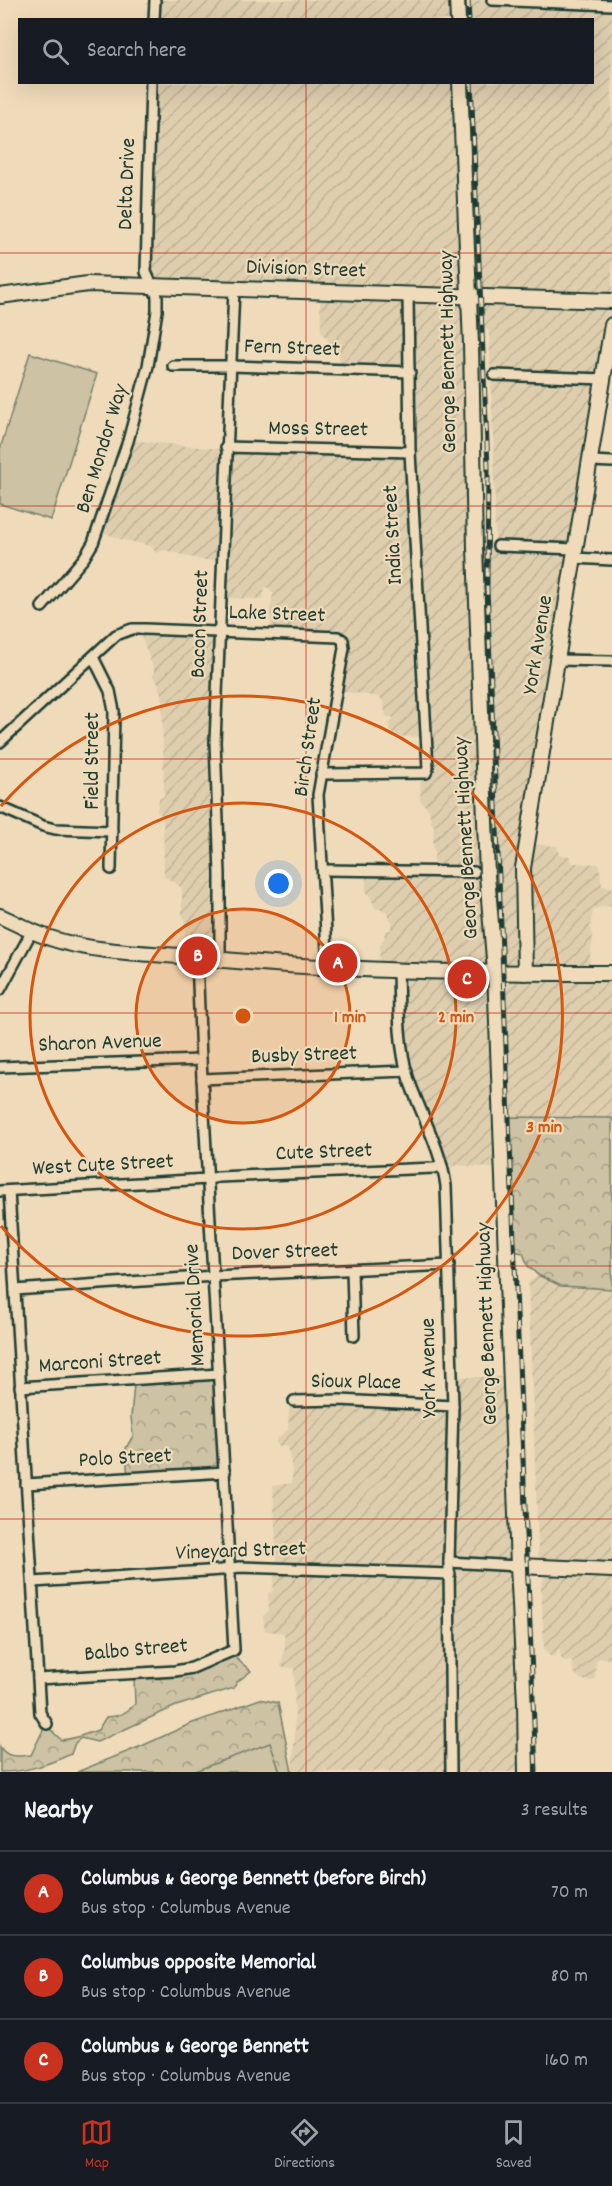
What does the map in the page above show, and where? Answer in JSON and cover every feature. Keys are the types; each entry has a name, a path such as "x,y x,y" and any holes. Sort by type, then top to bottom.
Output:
{"main road":[{"path":"457,0 458,18"},
{"name":"George Bennett Highway","path":"460,84 487,875 495,971 526,1772"},
{"name":"Division Street","path":"0,296 88,284 612,301"},
{"name":"York Avenue","path":"525,973 524,868 574,554 604,379 609,364 612,325"},
{"path":"0,916 48,938 82,946 197,958 398,971 612,972"},
{"path":"518,1566 612,1570"}],"street":[{"path":"154,18 155,0"},
{"path":"492,0 612,4"},
{"name":"Delta Drive","path":"151,84 146,272 152,285"},
{"name":"Ben Mondor Way","path":"42,607 84,558 93,543 128,441 148,366 157,311 156,296 152,285"},
{"name":"Bacon Street","path":"220,960 220,874 215,742 234,289"},
{"name":"India Street","path":"321,774 426,773 428,768 410,452 408,295"},
{"name":"Fern Street","path":"173,366 410,372"},
{"path":"494,375 604,379"},
{"name":"Moss Street","path":"226,447 410,452"},
{"path":"591,461 612,462"},
{"path":"498,546 612,560"},
{"name":"Lake Street","path":"0,742 116,635 132,629 338,637 344,640"},
{"name":"Birch Street","path":"328,968 318,795 344,640"},
{"name":"Field Street","path":"93,657 110,691 114,711 111,869"},
{"path":"557,660 612,661"},
{"path":"0,807 55,829 112,831"},
{"path":"323,870 474,872"},
{"path":"0,990 32,931"},
{"name":"Memorial Drive","path":"197,958 234,1650"},
{"name":"York Avenue","path":"398,971 400,1034 406,1071 442,1166 446,1186 453,1406 449,1562 451,1772"},
{"name":"Sharon Avenue","path":"0,1067 201,1059"},
{"name":"Busby Street","path":"202,1079 406,1071"},
{"name":"Cute Street","path":"208,1179 442,1166"},
{"name":"West Cute Street","path":"5,1191 208,1179"},
{"path":"5,1191 15,1290 40,1713 47,1724"},
{"name":"Dover Street","path":"15,1290 214,1276 449,1265"},
{"path":"352,1270 354,1336"},
{"name":"Marconi Street","path":"20,1387 219,1374"},
{"name":"Sioux Place","path":"294,1401 340,1400 453,1406"},
{"name":"Polo Street","path":"26,1484 225,1472"},
{"path":"449,1562 518,1566"},
{"name":"Vineyard Street","path":"33,1582 238,1567 450,1574"},
{"name":"Balbo Street","path":"38,1679 187,1669 234,1650"}],"shaded area":[{"path":"156,0 612,0 612,321 530,844 557,846 559,855 570,856 572,863 599,864 602,886 612,887 612,906 593,910 590,927 593,939 590,975 612,975 612,1118 502,1117 502,1169 458,1165 445,1168 409,1076 402,1036 399,973 379,972 380,945 385,931 391,930 392,922 386,911 375,908 370,896 366,893 366,875 434,875 436,853 433,848 434,826 429,810 420,800 421,777 427,774 426,736 395,737 389,724 394,718 386,716 383,701 379,697 342,691 343,641 271,638 270,609 273,594 269,588 265,587 263,599 222,598 223,561 201,560 165,550 156,553 151,546 120,539 100,531 129,440 230,450 413,453 410,376 340,372 339,352 331,346 321,331 320,296 149,291 153,84 594,84 594,18 155,18","holes":["472,330 489,330 495,548 479,548"]},
{"path":"140,634 220,637 216,797 220,940 185,937 182,888 164,877 163,815 157,812 159,799 164,796 162,694 159,684 153,677 154,670"},
{"path":"538,1275 561,1286 612,1289 612,1659 600,1658 596,1661 595,1678 592,1681 582,1680 574,1673 572,1661 565,1662 561,1658 560,1650 558,1649 556,1656 550,1656 544,1649 541,1586 545,1571 539,1568 528,1283"},
{"path":"453,1377 511,1377 528,1772 292,1772 295,1735 294,1668 281,1667 285,1648 284,1633 265,1631 263,1616 269,1611 268,1593 273,1591 274,1573 277,1570 273,1486 292,1483 288,1447 279,1446 276,1442 277,1438 288,1430 289,1408 294,1403 451,1406"}],"green space":[{"path":"30,353 97,374 51,520 0,504 0,449"},
{"path":"501,1117 612,1118 612,1289 561,1286 538,1275 528,1266 523,1253 507,1250"},
{"path":"221,1378 225,1479 128,1482 126,1448 133,1436 131,1417 134,1384"},
{"path":"231,1654 251,1671 237,1682 234,1688 176,1706 97,1742 81,1738 75,1743 71,1754 53,1761 28,1769 0,1772 0,1747 10,1755 31,1755 43,1730 48,1727 61,1740 71,1739 98,1730 106,1717 119,1715 128,1710 135,1704 134,1677"},
{"path":"260,1699 278,1703 292,1772 77,1772 190,1724"},
{"path":"270,1743 280,1772 192,1772"}],"railway":[{"path":"468,0 469,18"},
{"path":"471,84 488,467 487,588 536,1772"}],"place":[{"name":"Columbus opposite Memorial","path":"198,956"},
{"name":"Columbus & George Bennett (before Birch)","path":"338,963"},
{"name":"Columbus & George Bennett","path":"467,979"}]}
